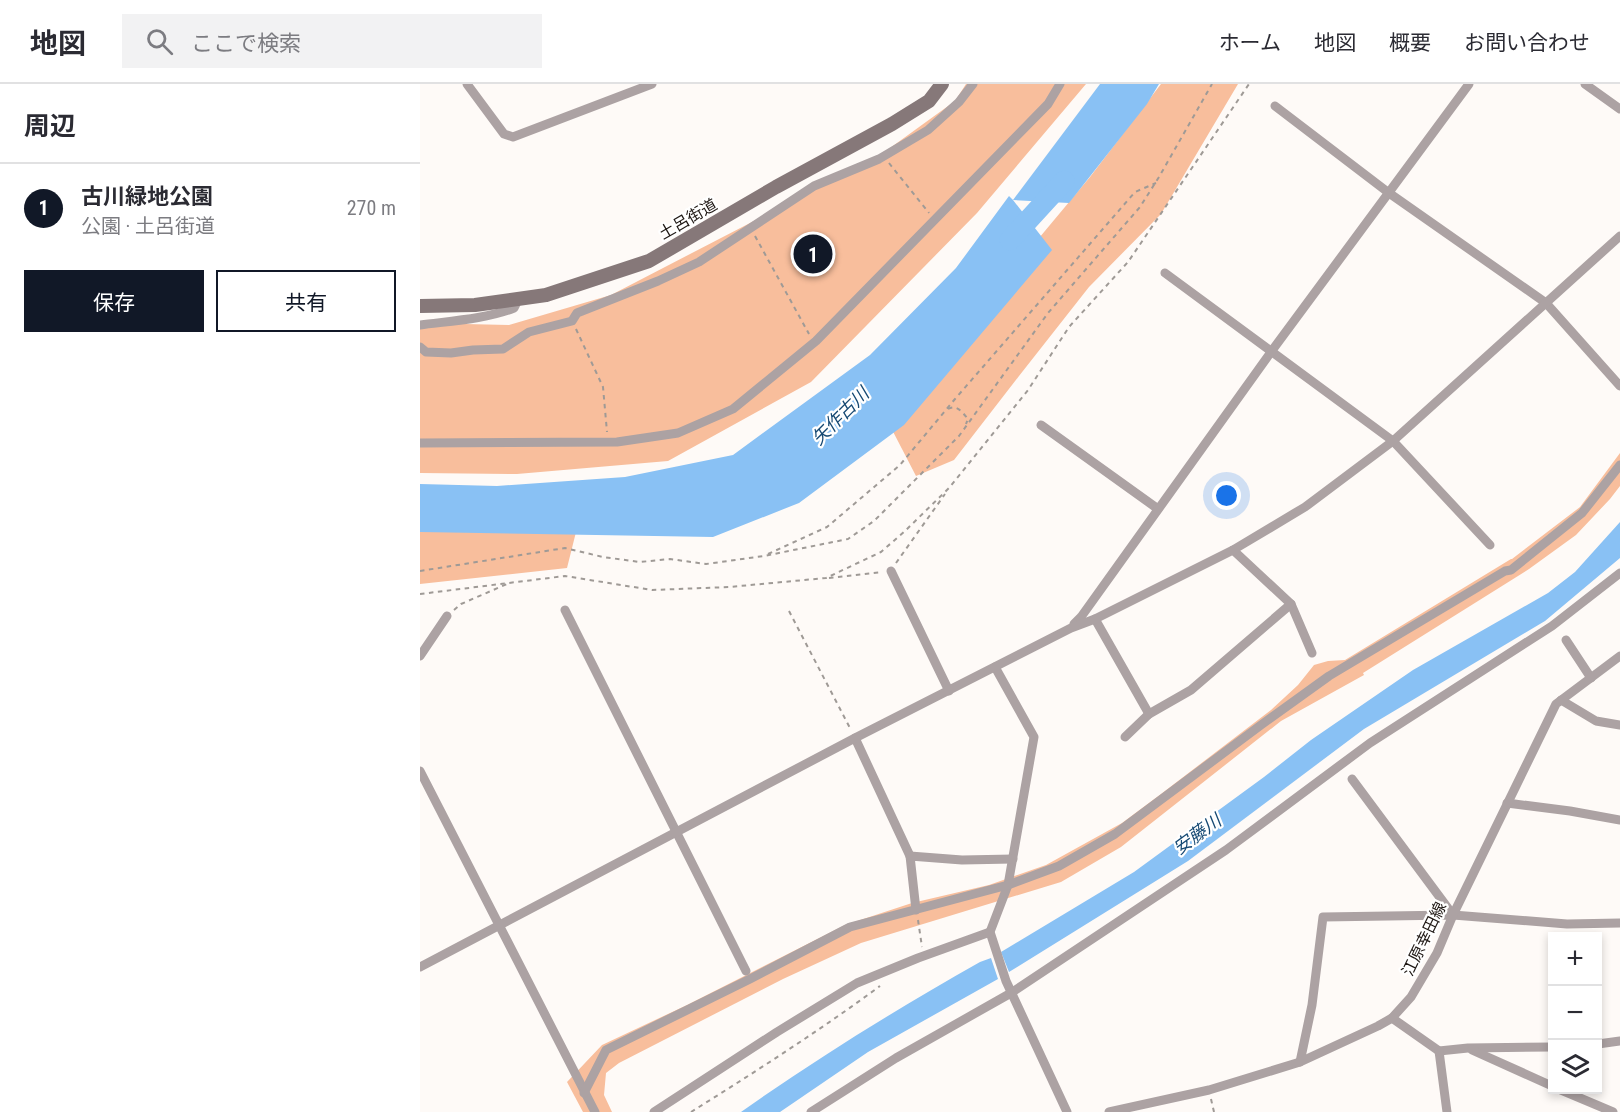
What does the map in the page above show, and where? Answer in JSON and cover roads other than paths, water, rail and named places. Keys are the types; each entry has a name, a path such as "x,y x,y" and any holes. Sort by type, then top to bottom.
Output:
{"street":[{"path":"467,84 504,134 513,136 652,84"},
{"name":"土呂街道","path":"420,306 475,305 546,295 649,261 776,187 892,124 929,101 942,84"},
{"path":"420,347 426,352 451,353 504,349 529,332 572,321 577,313 669,277 699,262 814,186 884,157 928,130 959,102 973,84"},
{"path":"420,443 617,442 678,433 733,409 814,343 1048,104 1060,84"},
{"path":"1071,628 1469,84"},
{"path":"1585,84 1620,109"},
{"path":"1275,106 1389,193 1546,303 1620,386"},
{"path":"420,967 855,738 1071,628 1095,619 1233,550 1305,507 1392,441 1620,236"},
{"path":"1165,273 1392,441 1490,545"},
{"path":"420,325 507,311 514,308 516,300"},
{"path":"1041,425 1158,509"},
{"path":"584,1093 606,1050 850,927 1008,885 1059,866 1115,834 1329,676 1511,570 1582,513 1620,465"},
{"path":"1233,550 1291,604 1312,653"},
{"path":"891,571 949,691"},
{"path":"811,1112 896,1058 1011,993 1226,850 1370,742 1552,626 1620,573"},
{"path":"1125,737 1149,714 1191,690 1291,604"},
{"path":"565,610 746,971"},
{"path":"420,656 447,616"},
{"path":"1095,619 1149,714"},
{"path":"1566,640 1591,678"},
{"name":"江原幸田線","path":"1109,1112 1209,1090 1300,1062 1392,1018 1411,997 1432,962 1556,704 1620,656"},
{"path":"995,667 1034,737 1008,885 990,932 1011,993 1067,1112"},
{"path":"1561,700 1596,721 1620,725"},
{"path":"855,738 910,856 916,910"},
{"path":"420,771 595,1112"},
{"path":"1352,779 1453,915"},
{"path":"1508,803 1620,820"},
{"path":"910,856 962,860 1013,859"},
{"path":"1300,1062 1312,1005 1323,917 1453,915 1567,924 1620,922"},
{"path":"654,1112 857,982 990,932"},
{"path":"1392,1018 1439,1051 1468,1048 1548,1047"},
{"path":"1602,1043 1620,1041"},
{"path":"1468,1048 1548,1084"},
{"path":"1439,1051 1447,1112"},
{"path":"1573,1094 1613,1112"}],"water":[{"path":"1100,84 1159,84 1147,104 1069,203 1013,200"},
{"path":"1009,196 1052,250 904,425 799,503 713,537 420,532 420,484 497,486 625,477 733,455 870,355 956,268"},
{"name":"安藤川","path":"1620,522 1620,558 1545,621 1364,729 1188,861 1009,972 1001,952 1134,872 1311,740 1413,670 1548,593 1575,572"},
{"path":"991,958 998,979 868,1052 780,1112 741,1112 888,1016 980,962"}],"waterway":[{"name":"矢作古川","path":"1010,240 1064,181"}],"place":[{"name":"古川緑地公園","path":"813,254"}]}
